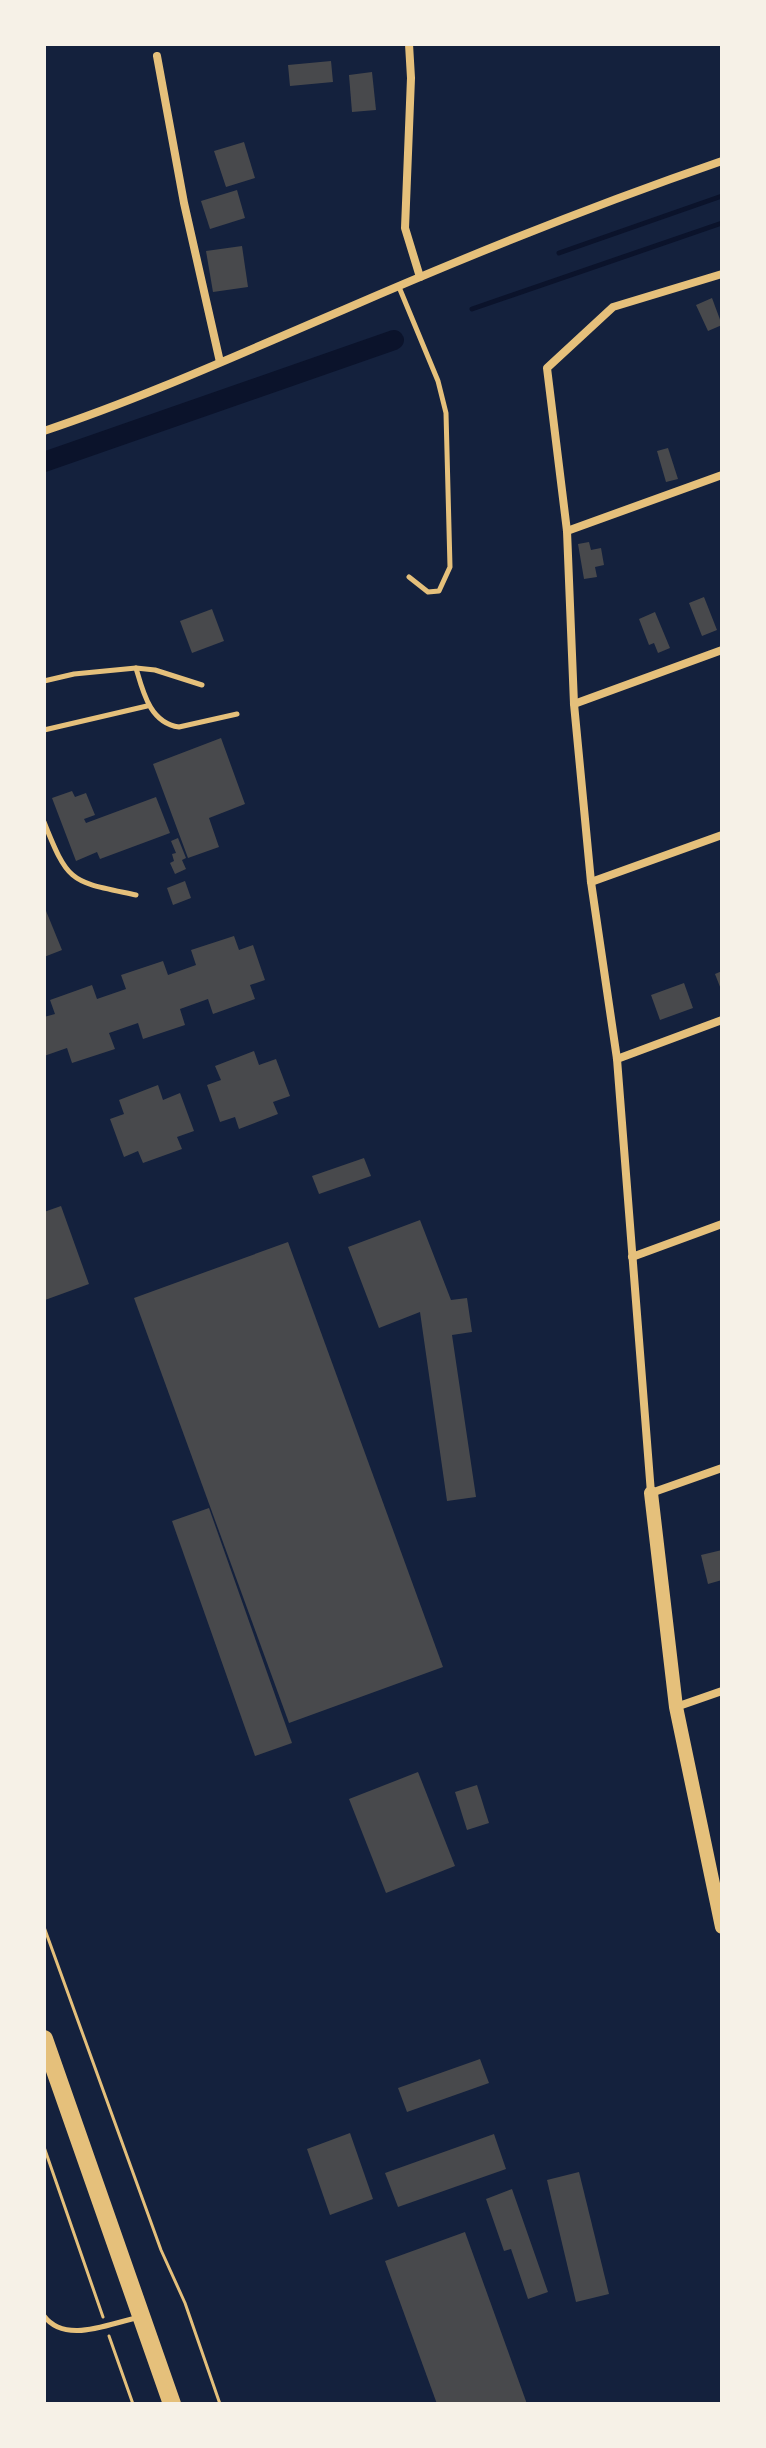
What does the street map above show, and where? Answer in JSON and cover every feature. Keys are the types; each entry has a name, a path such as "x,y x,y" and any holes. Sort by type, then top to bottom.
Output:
{"main road":[{"path":"45,2046 172,2404"}],"street":[{"path":"409,44 411,78 405,228 420,277"},
{"path":"157,56 184,203 220,362"},
{"path":"44,431 106,411 464,259 649,186 722,161"},
{"path":"721,1919 676,1707 651,1493 617,1059 591,882 574,704 567,531 547,368 613,307 722,274"},
{"path":"567,531 722,475"},
{"path":"574,704 722,650"},
{"path":"591,882 722,835"},
{"path":"617,1059 722,1020"},
{"path":"632,1257 722,1224"},
{"path":"651,1493 722,1468"},
{"path":"676,1707 722,1691"}],"lane":[{"path":"399,286 438,381 446,413 450,567 439,591 428,592 409,577"},
{"path":"44,681 74,674 136,668 155,670 202,685"},
{"path":"136,668 147,706 171,726 179,727 237,714"},
{"path":"44,730 147,706"},
{"path":"44,822 69,874 87,885 136,895"},
{"path":"44,2316 50,2324 67,2331 141,2317"}],"path":[{"path":"44,1927 220,2404"},
{"path":"44,2147 133,2404"}],"building":[{"path":"331,61 333,82 290,86 288,65"},
{"path":"372,72 376,110 352,112 349,75"},
{"path":"244,142 255,178 226,187 214,151"},
{"path":"237,190 245,218 210,229 201,201"},
{"path":"242,246 248,287 213,292 206,251"},
{"path":"712,298 722,325 708,331 696,305"},
{"path":"668,448 678,479 666,482 657,451"},
{"path":"589,542 591,550 601,548 604,565 595,567 597,577 584,579 578,544"},
{"path":"704,597 717,630 702,636 689,603"},
{"path":"212,609 224,641 192,653 180,621"},
{"path":"655,612 670,648 658,653 654,643 649,645 639,619"},
{"path":"221,738 245,804 209,818 219,847 188,858 153,764"},
{"path":"72,791 75,797 86,793 95,815 84,819 86,823 156,797 170,833 100,859 97,852 76,861 52,798"},
{"path":"178,838 186,858 182,860 186,869 175,874 170,863 174,861 172,854 176,853 171,841"},
{"path":"185,881 191,898 173,905 167,888"},
{"path":"44,906 62,950 44,957"},
{"path":"234,936 239,950 253,945 265,980 250,985 255,999 213,1014 208,999 180,1009 185,1025 143,1039 138,1023 109,1033 115,1049 72,1063 67,1048 44,1056 44,1017 55,1014 50,1000 92,985 97,999 126,989 121,975 163,961 168,975 196,965 191,950"},
{"path":"722,971 722,992 715,974"},
{"path":"684,983 693,1008 660,1020 651,995"},
{"path":"254,1051 259,1065 276,1059 290,1096 273,1102 278,1114 239,1129 235,1117 220,1122 207,1085 221,1080 215,1066"},
{"path":"158,1085 163,1100 180,1093 194,1131 177,1137 182,1149 143,1163 138,1151 124,1157 110,1119 124,1114 119,1100"},
{"path":"364,1158 371,1176 319,1194 312,1176"},
{"path":"61,1206 89,1284 45,1300 44,1212"},
{"path":"420,1220 451,1300 467,1298 472,1332 452,1335 476,1497 447,1501 420,1312 379,1328 348,1247"},
{"path":"288,1242 443,1667 289,1723 134,1298"},
{"path":"209,1508 292,1743 255,1756 172,1521"},
{"path":"722,1550 722,1580 708,1584 701,1555"},
{"path":"418,1772 455,1866 386,1893 349,1799"},
{"path":"477,1785 489,1823 467,1830 455,1792"},
{"path":"480,2059 489,2083 407,2112 398,2088"},
{"path":"350,2133 373,2199 330,2215 307,2149"},
{"path":"494,2134 506,2169 398,2207 385,2173"},
{"path":"579,2172 609,2294 576,2302 547,2180"},
{"path":"512,2189 548,2292 528,2299 511,2249 504,2251 486,2199"},
{"path":"465,2232 527,2404 437,2404 385,2261"}],"waterway":[{"path":"559,253 722,196"},
{"path":"472,309 722,223"},
{"path":"44,462 394,340"}]}
